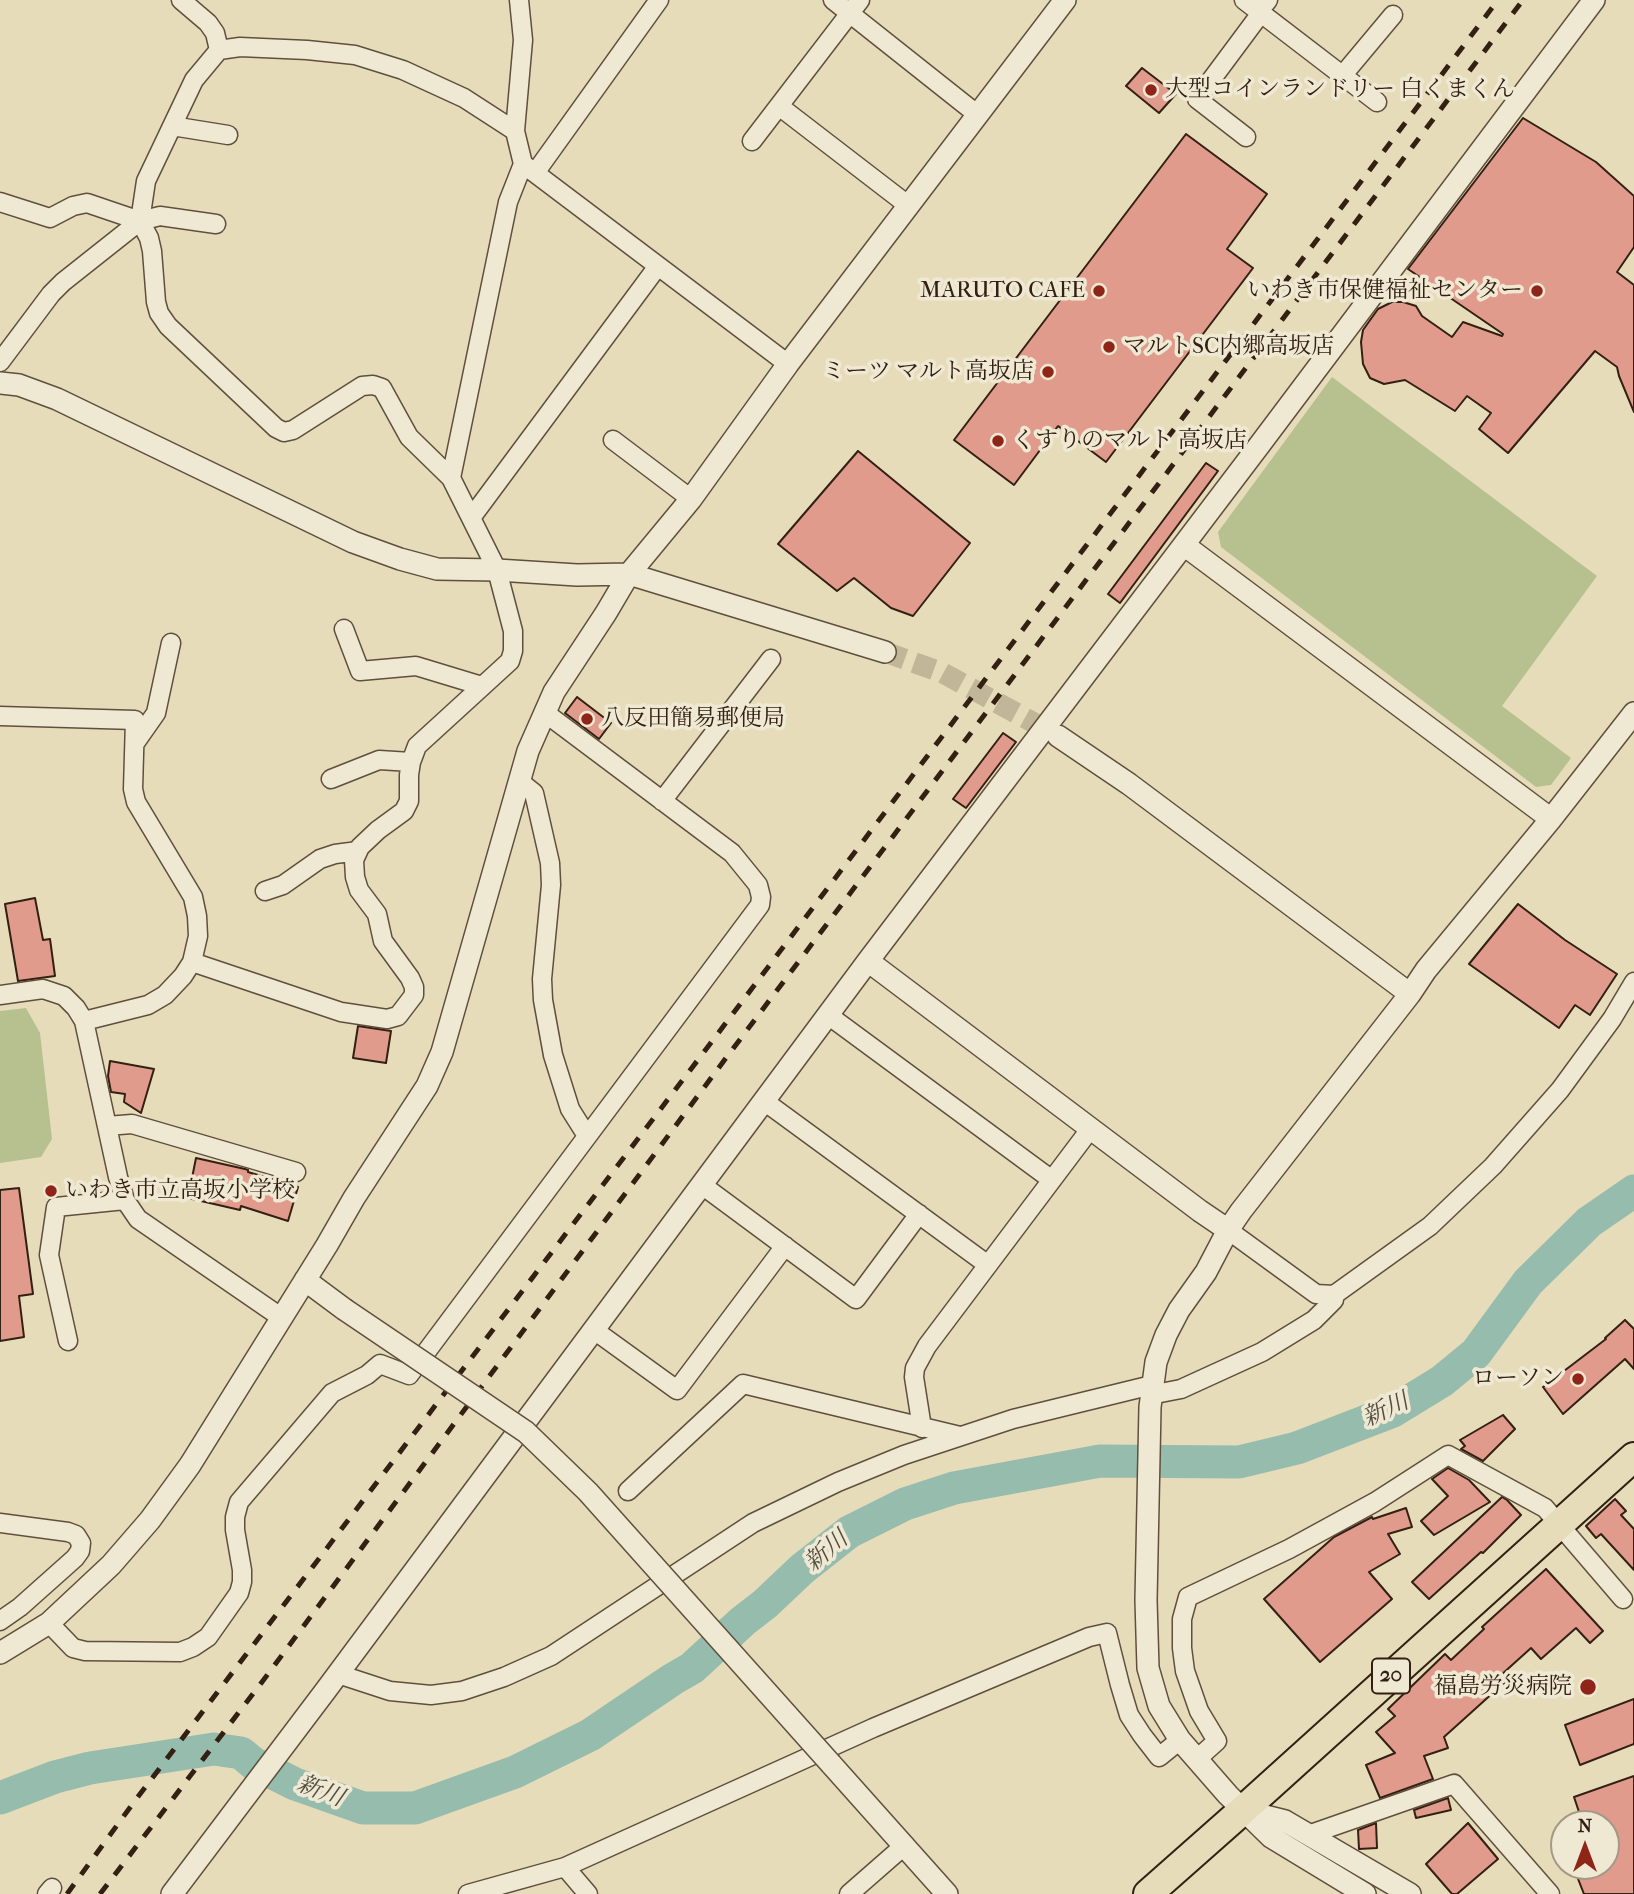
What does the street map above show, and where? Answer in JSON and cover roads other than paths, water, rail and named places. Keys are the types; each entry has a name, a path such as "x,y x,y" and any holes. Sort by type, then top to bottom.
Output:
{"main road":[{"name":"20","path":"1148,1894 1634,1457"}],"street":[{"path":"181,0 208,23 215,33 219,50"},
{"path":"519,0 523,40 515,131 529,168 788,364"},
{"path":"451,478 508,202 529,168 659,0"},
{"path":"833,0 855,7 978,115"},
{"path":"0,1653 48,1623 111,1565 150,1520 190,1465 354,1198 427,1086 442,1052 528,751 554,692 629,573 691,499 788,364 1065,0"},
{"path":"1244,0 1264,7 1342,76 1377,102"},
{"path":"172,1894 868,961 1594,0"},
{"path":"752,141 855,7"},
{"path":"1246,137 1197,99 1264,7"},
{"path":"1342,76 1393,15"},
{"path":"191,962 341,1012 387,1019 398,1016 414,995 414,987 383,941 377,914 359,890 354,860 360,847 377,830 404,811 409,801 409,775 417,746 510,661 513,631 497,570 451,478 410,436 382,388 362,386 293,430 284,432 276,428 168,326 159,313 156,302 152,251 140,221 146,181 194,80 219,50 240,47 355,55 403,70 464,98 515,131"},
{"path":"779,106 908,206"},
{"path":"172,126 228,135"},
{"path":"0,202 50,218 73,206 87,203 140,221"},
{"path":"0,362 51,294 140,221 160,216 216,224"},
{"path":"471,518 658,266"},
{"path":"0,383 19,385 57,399 365,546 400,559 437,569 576,575 629,573 885,652"},
{"path":"613,440 691,499"},
{"path":"1184,545 1551,819"},
{"path":"344,628 360,671 416,666 482,686"},
{"path":"135,743 156,713 171,643"},
{"path":"662,801 771,659"},
{"path":"48,1623 73,1648 85,1651 180,1652 208,1637 239,1593 242,1582 235,1530 239,1502 332,1393 367,1375 380,1364 410,1375 760,905 758,886 732,853 544,712"},
{"path":"1365,1894 1271,1837 1180,1740 1159,1706 1148,1668 1146,1600 1151,1396 1156,1362 1166,1335 1206,1272 1228,1230 1426,970 1551,819 1634,713"},
{"path":"0,716 135,720 136,803 193,897 198,936 191,962 183,976 165,995 148,1005 84,1021"},
{"path":"1058,736 1129,784 1410,994"},
{"path":"331,779 379,760 411,762"},
{"path":"520,781 534,793 550,863 551,885 542,979 553,1055 570,1109 587,1136"},
{"path":"265,891 283,885 320,859 358,851"},
{"path":"868,961 1316,1294 1334,1295 1430,1226 1493,1166 1560,1090 1612,1019 1634,982"},
{"path":"0,995 43,989 64,996 76,1007 84,1021 125,1200 138,1219 282,1318"},
{"path":"828,1015 1052,1180"},
{"path":"764,1101 988,1265"},
{"path":"107,1126 132,1124 296,1172"},
{"path":"922,1428 915,1368 927,1346 1091,1128"},
{"path":"702,1185 856,1299 919,1214"},
{"path":"68,1341 49,1255 56,1207 125,1200"},
{"path":"594,1330 677,1390 785,1246"},
{"path":"305,1280 526,1432 588,1492 947,1894"},
{"path":"332,1682 431,1695 462,1691 504,1677 551,1656 753,1523 849,1478 904,1455 1013,1419 1181,1389 1262,1352 1314,1320 1334,1300 1334,1295"},
{"path":"628,1491 743,1384 960,1436"},
{"path":"1197,1759 1217,1741 1199,1711 1185,1671 1182,1619 1188,1597 1314,1536 1375,1502 1448,1455 1545,1508 1623,1599"},
{"path":"0,1523 68,1532 76,1535 81,1543 75,1558 20,1607 0,1621"},
{"path":"468,1894 565,1867 873,1728 1088,1637 1107,1633 1129,1715 1158,1756 1180,1740"},
{"path":"1308,1835 1454,1784 1550,1894"},
{"path":"1243,1810 1285,1821 1394,1890"},
{"path":"849,1894 905,1845"},
{"path":"565,1867 588,1894"}],"waterway":[{"name":"新川","path":"0,1798 55,1777 90,1768 214,1749 241,1753 253,1763 295,1784 363,1808 415,1808 515,1772 590,1735 692,1668 802,1569 849,1532 905,1504 954,1488 1100,1461 1239,1462 1297,1448 1393,1411 1442,1381 1476,1353 1528,1282 1589,1222 1634,1191"}],"tunnel":[{"path":"885,652 943,673 1058,736"}],"railway":[{"path":"67,1894 1498,0"},
{"path":"100,1894 262,1682 726,1058 1523,0"}],"place":[{"name":"大型コインランドリー 白くまくん","path":"1151,90"},
{"name":"MARUTO CAFE","path":"1099,291"},
{"name":"いわき市保健福祉センター","path":"1537,291"},
{"name":"マルトSC内郷高坂店","path":"1109,347"},
{"name":"ミーツ マルト高坂店","path":"1048,372"},
{"name":"くすりのマルト 高坂店","path":"998,441"},
{"name":"八反田簡易郵便局","path":"587,719"},
{"name":"いわき市立高坂小学校","path":"51,1191"},
{"name":"ローソン","path":"1578,1379"},
{"name":"福島労災病院","path":"1588,1687"}]}
